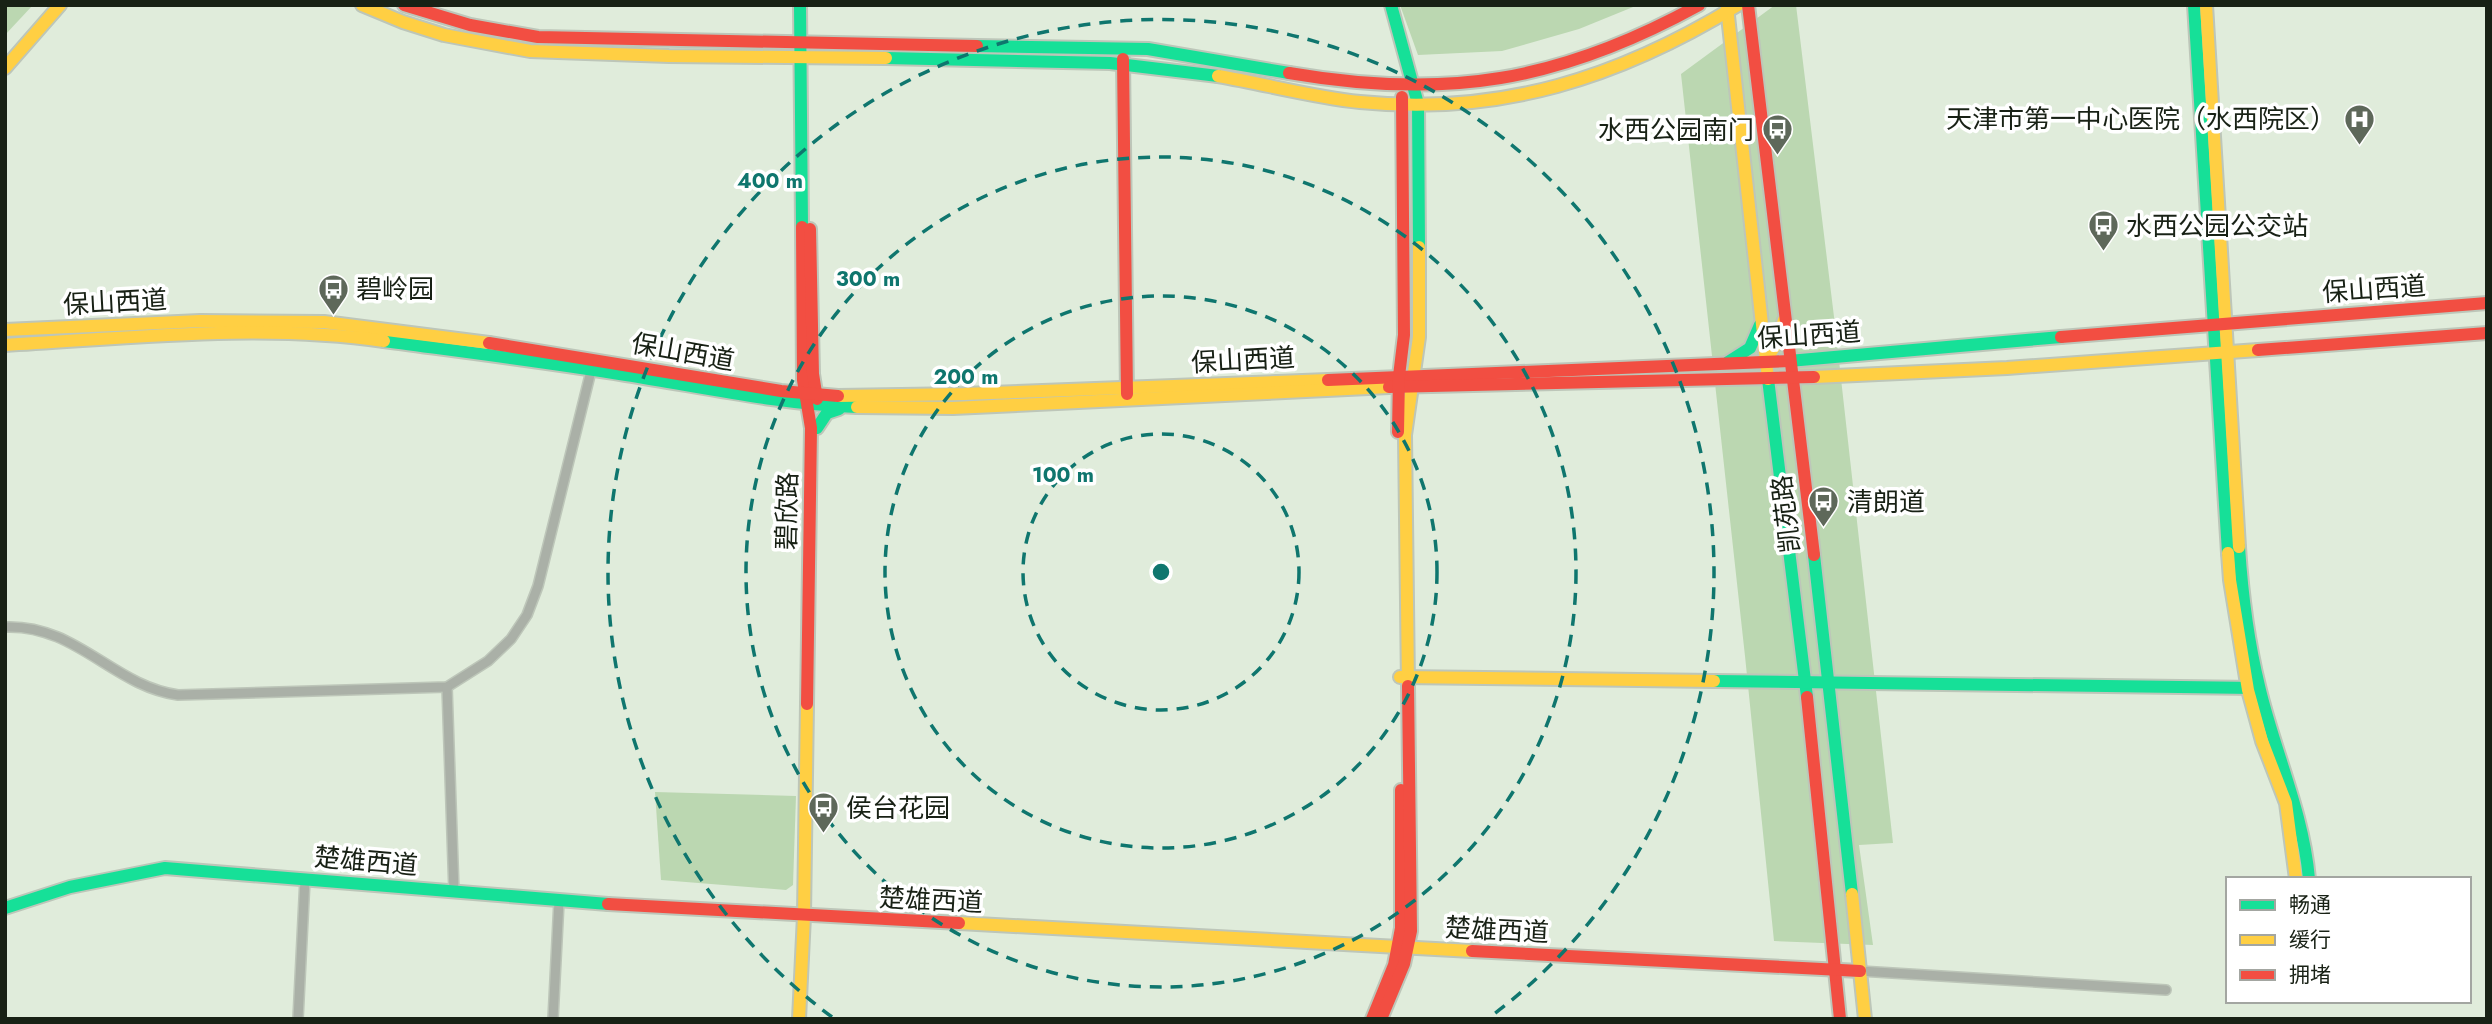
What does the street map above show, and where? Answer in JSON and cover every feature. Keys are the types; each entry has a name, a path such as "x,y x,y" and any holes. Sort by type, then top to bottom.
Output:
{"main road":[{"path":"5,60 54,5"},
{"path":"5,68 60,5"},
{"path":"362,5 388,17 450,38 530,51 1058,61 1201,73 1328,98 1402,104 1509,98 1591,78 1631,62 1733,7"},
{"path":"404,5 476,27 538,37 1124,48 1183,53 1339,81 1407,86 1474,83 1573,62 1606,52 1643,36 1699,5"},
{"name":"碧欣路","path":"800,5 804,41"},
{"name":"碧欣路","path":"805,5 803,380 813,409 806,1019"},
{"path":"1385,5 1394,28 1407,86 1418,104 1419,337 1405,381"},
{"path":"1381,1019 1404,964 1401,928 1405,381 1402,104 1407,86 1402,36 1391,5"},
{"name":"凯苑路","path":"1748,5 1829,683 1865,1019"},
{"path":"1752,37 1757,5"},
{"path":"2194,5 2222,353 2230,580 2254,688 2262,741 2286,803 2296,877"},
{"path":"2206,5 2220,323"},
{"name":"凯苑路","path":"1733,7 1732,49 1805,682 1840,1019"},
{"path":"1124,48 1127,393"},
{"name":"保山西道","path":"845,402 1405,381 1766,362 2487,303"},
{"path":"1725,364 1750,348 1756,337 1761,314"},
{"path":"1726,380 1749,374 1766,362 1779,336 1784,314"},
{"name":"保山西道","path":"5,330 200,321 324,322 379,327 781,396 813,409"},
{"name":"保山西道","path":"5,345 235,332 314,334 592,365"},
{"name":"保山西道","path":"1405,381 1768,379 2007,368 2487,333"},
{"path":"781,396 801,411 813,409 831,399 845,402"},
{"path":"813,409 827,413 845,402"},
{"path":"1404,677 2254,688"},
{"path":"2254,688 2291,788 2306,847 2309,877"},
{"name":"楚雄西道","path":"5,908 70,887 165,867 559,901 1860,971"},
{"name":"碧欣路","path":"799,1019 808,916"},
{"path":"1372,1019 1403,948"}],"street":[{"path":"5,627 40,630 59,636 151,690 178,695 447,687 488,661 511,639 527,615 538,586 592,365"},
{"path":"447,687 454,892"},
{"path":"298,1019 305,879"},
{"path":"553,1019 559,901"},
{"path":"1860,971 2166,990"}],"green space":[{"path":"5,5 33,5 5,35"},
{"path":"1400,5 1638,5 1579,29 1502,51 1418,55"},
{"path":"1775,5 1796,5 1893,843 1859,845 1873,945 1774,941 1681,74"},
{"path":"655,792 796,796 793,885 786,890 661,880"}],"traffic: fast":[{"path":"800,5 802,227"},
{"path":"1391,5 1418,104 1419,247"},
{"path":"2194,5 2228,553"},
{"path":"977,46 1148,49 1289,73"},
{"path":"886,58 1110,63 1218,76"},
{"path":"1728,362 1750,348 1760,325"},
{"path":"1789,361 2061,337"},
{"path":"384,341 566,366 770,399 857,407"},
{"path":"1768,379 1807,697"},
{"path":"817,428 827,413 839,409"},
{"path":"2239,547 2246,617 2255,669 2301,829 2309,877"},
{"path":"1814,555 1852,894"},
{"path":"1714,681 2254,688"},
{"path":"5,908 70,887 165,868 608,904"}],"traffic: slow":[{"path":"5,68 60,5"},
{"path":"362,5 444,35 530,51 669,56 886,58"},
{"path":"1218,76 1360,102 1412,105 1510,97 1557,86 1648,53 1738,5"},
{"path":"2206,5 2239,547"},
{"path":"1727,7 1768,379"},
{"path":"1408,686 1405,435 1419,337 1419,247"},
{"path":"1766,361 1777,342 1784,320"},
{"path":"5,330 200,321 324,322 489,343"},
{"path":"5,345 242,333 290,333 384,341"},
{"path":"1814,377 2007,368 2258,350"},
{"path":"838,396 964,394 1328,380"},
{"path":"857,407 953,408 1389,387"},
{"path":"2228,553 2248,690 2262,741 2286,803 2296,877"},
{"path":"1400,677 1714,681"},
{"path":"799,1019 804,916 807,704"},
{"path":"1852,894 1865,1019"},
{"path":"959,923 1472,951"}],"traffic: jam":[{"path":"404,5 470,25 538,37 977,46"},
{"path":"1289,73 1400,85 1451,84 1500,78 1598,52 1699,5"},
{"path":"1748,5 1814,555"},
{"path":"1123,59 1127,394"},
{"path":"1398,432 1399,376 1404,335 1402,97"},
{"path":"802,227 803,380 811,428 807,704"},
{"path":"810,229 813,374 817,399"},
{"path":"2061,337 2487,303"},
{"path":"2258,350 2487,333"},
{"path":"489,343 781,391 838,396"},
{"path":"1328,380 1789,361"},
{"path":"1389,387 1814,377"},
{"path":"1381,1019 1404,964 1411,931 1408,686"},
{"path":"1807,697 1840,1019"},
{"path":"1372,1019 1394,965 1401,928 1401,790"},
{"path":"608,904 959,923"},
{"path":"1472,951 1860,971"}],"place":[{"name":"天津市第一中心医院（水西院区）","path":"2359,146"},
{"name":"水西公园南门","path":"1777,157"},
{"name":"水西公园公交站","path":"2103,253"},
{"name":"碧岭园","path":"333,316"},
{"name":"清朗道","path":"1824,529"},
{"name":"侯台花园","path":"823,835"}]}
